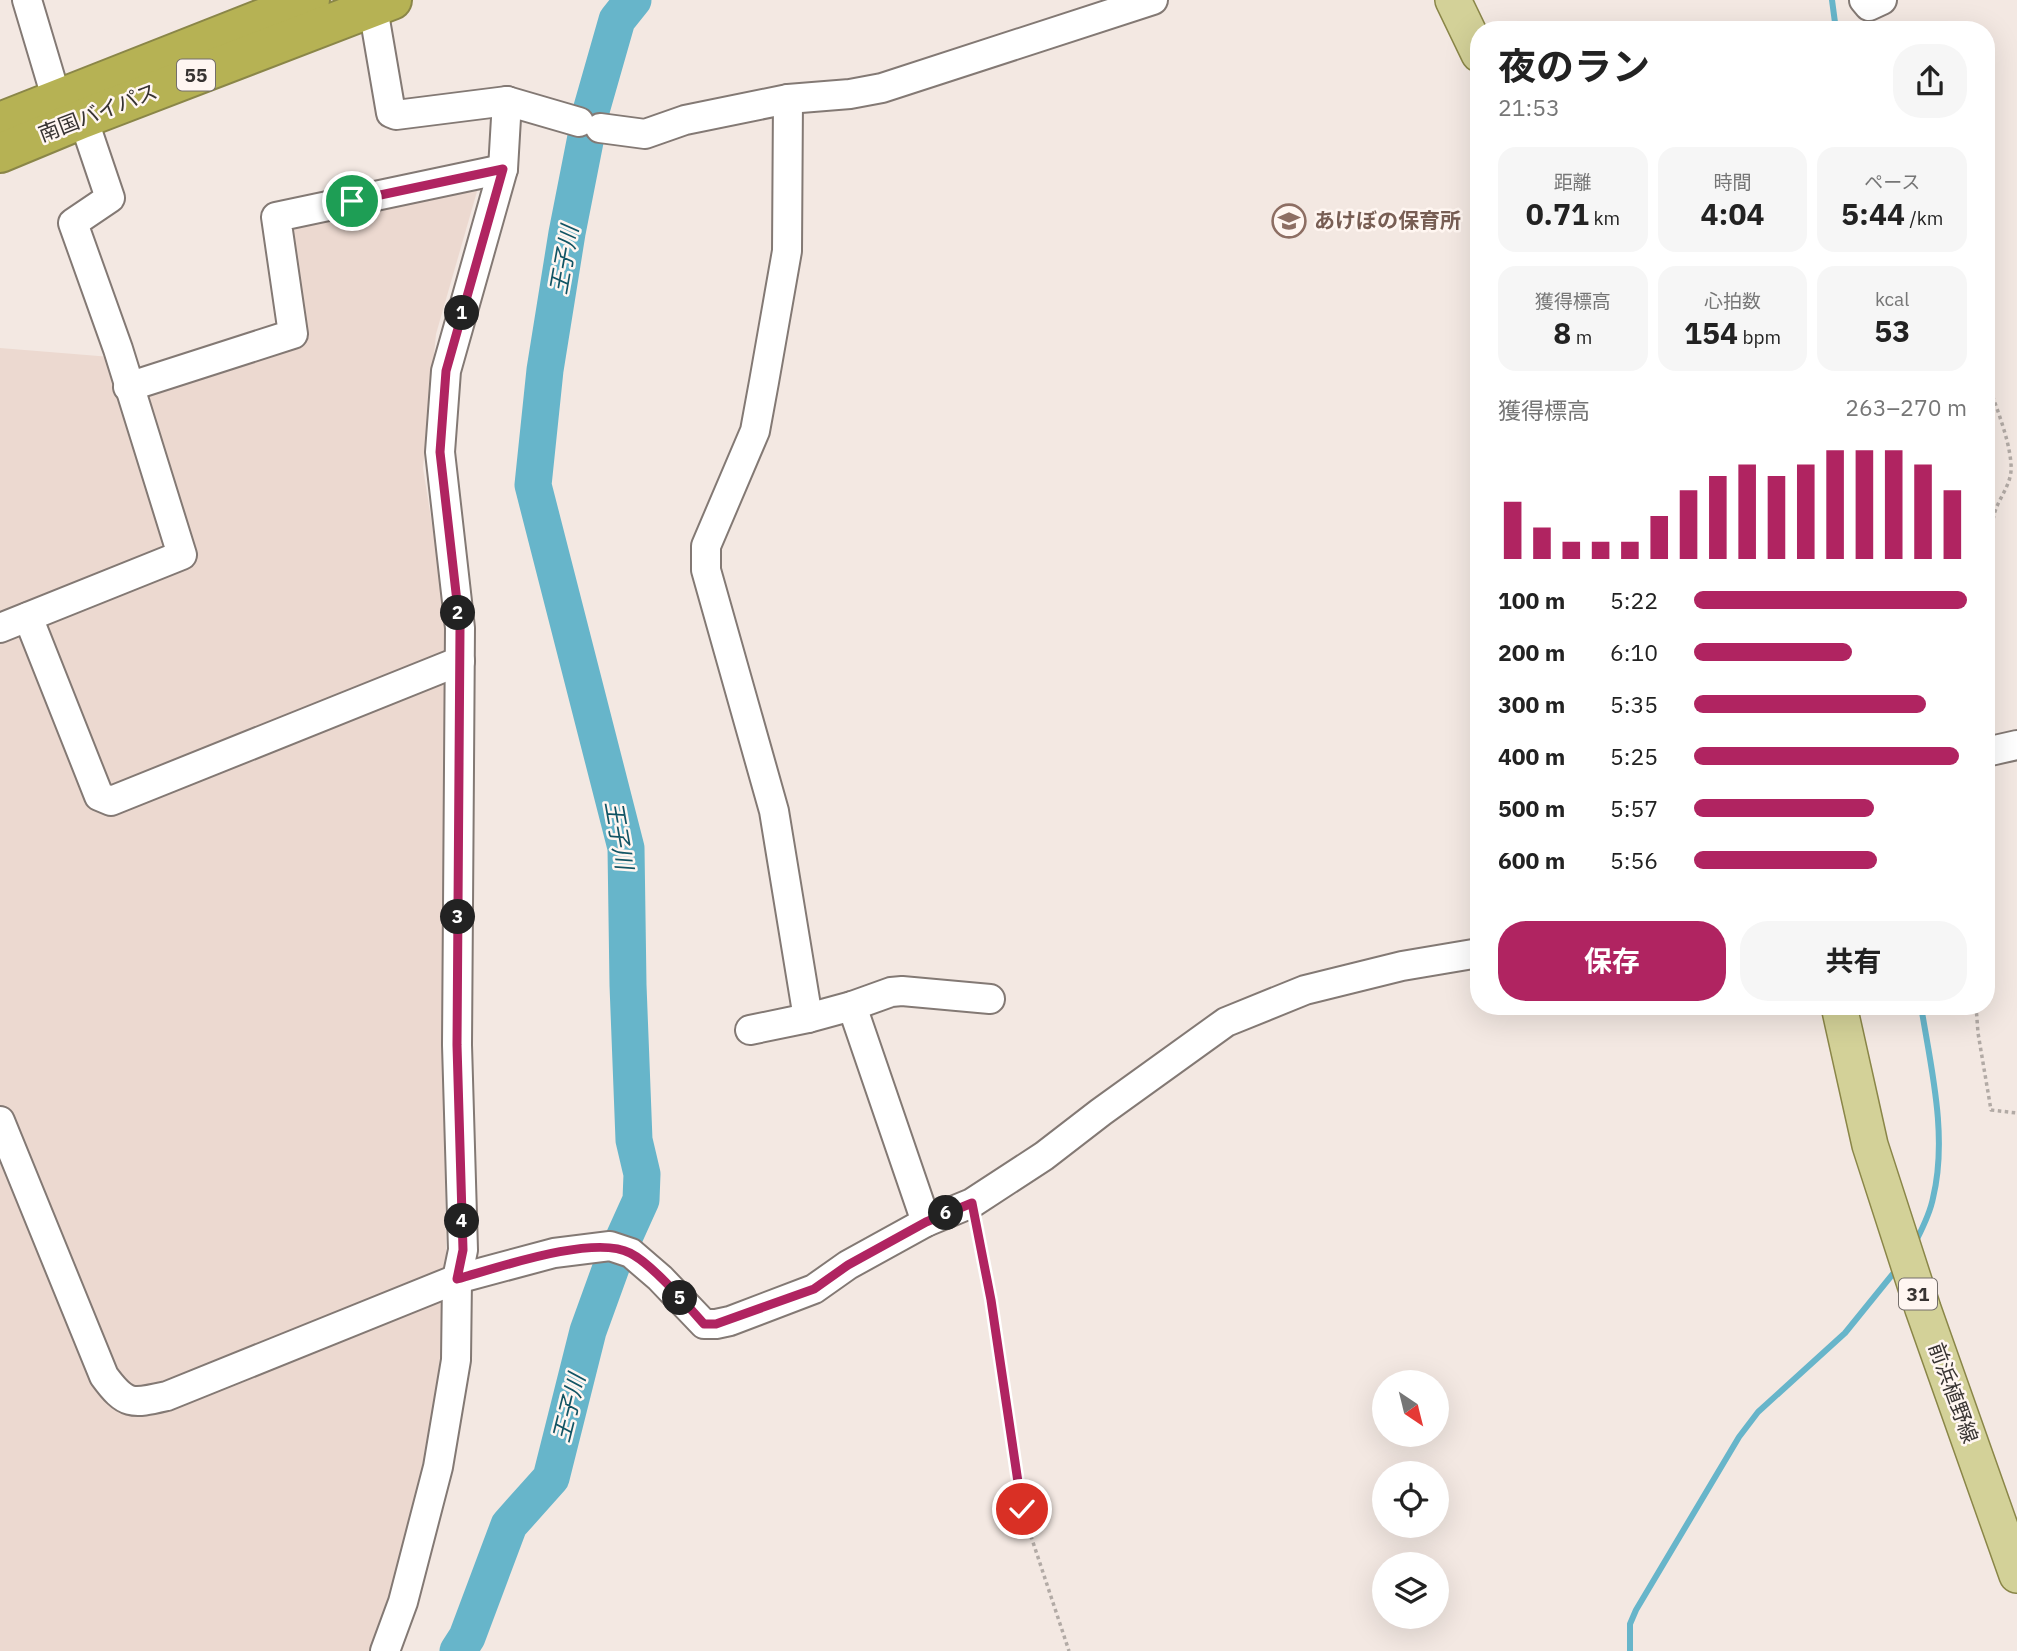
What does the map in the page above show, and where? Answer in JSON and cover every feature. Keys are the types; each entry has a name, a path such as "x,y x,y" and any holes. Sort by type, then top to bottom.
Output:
{"highway":[{"name":"南国バイパス","path":"0,153 65,111 310,0"},
{"name":"南国バイパス","path":"0,122 65,111 383,4"}],"main road":[{"path":"1453,0 1470,35"},
{"name":"前浜植野線","path":"1841,1015 1870,1145 1923,1309 2005,1507 2017,1575"}],"street":[{"path":"0,628 182,555 118,349 73,223 110,198 88,133 65,111 27,0"},
{"path":"383,4 391,113 396,115 507,101 590,125 645,134 685,120 788,99 850,94 882,88 1153,0"},
{"path":"1864,0 1869,6 1882,0"},
{"path":"788,99 787,251 755,431 706,546 706,570 774,811 807,1018"},
{"path":"385,1651 403,1602 438,1467 456,1360 457,1279 463,1250 457,1045 460,628 440,452 446,371 503,169 507,101"},
{"path":"128,387 293,334 276,217 503,169"},
{"path":"28,617 99,796 111,801 460,661"},
{"path":"0,1121 104,1376 118,1395 137,1403 167,1396 457,1279 554,1253 621,1250 660,1278 704,1324 716,1324 814,1289 848,1265 926,1222 972,1203 1044,1156 1226,1022 1305,990 1402,966 1470,955"},
{"path":"750,1030 852,1006 891,992 990,999"},
{"path":"852,1006 926,1222"}],"path":[{"path":"1995,403 2008,443 2012,467 2006,492 1995,512"},
{"path":"1995,732 1998,750"},
{"path":"1977,1015 1992,1110 2017,1113"},
{"path":"972,1203 991,1300 1022,1509 1069,1651"}],"shaded area":[{"path":"478,188 436,334 423,468 449,631 443,1074 447,1300 430,1441 390,1600 373,1651 0,1651 0,348 111,357 124,404 304,341 287,223"}],"waterway":[{"name":"王子川","path":"458,1651 467,1637 509,1525 551,1478 588,1331 613,1262 641,1200 642,1174 634,1140 626,848 533,485 545,370 567,233 591,111 617,20 633,0"},
{"path":"1832,0 1835,21"},
{"path":"1915,1243 1932,1204 1939,1151 1936,1102 1922,1015"},
{"path":"1630,1651 1630,1624 1636,1610 1739,1437 1758,1412 1845,1333 1896,1270"}],"place":[{"name":"あけぼの保育所","path":"1289,221"}],"route":[{"path":"352,201 503,169 446,371 440,452 460,628 457,1045 463,1250 457,1279 554,1253 610,1246 631,1253 660,1278 704,1324 716,1324 814,1289 848,1265 926,1222 972,1203 991,1300 1022,1509"}]}
